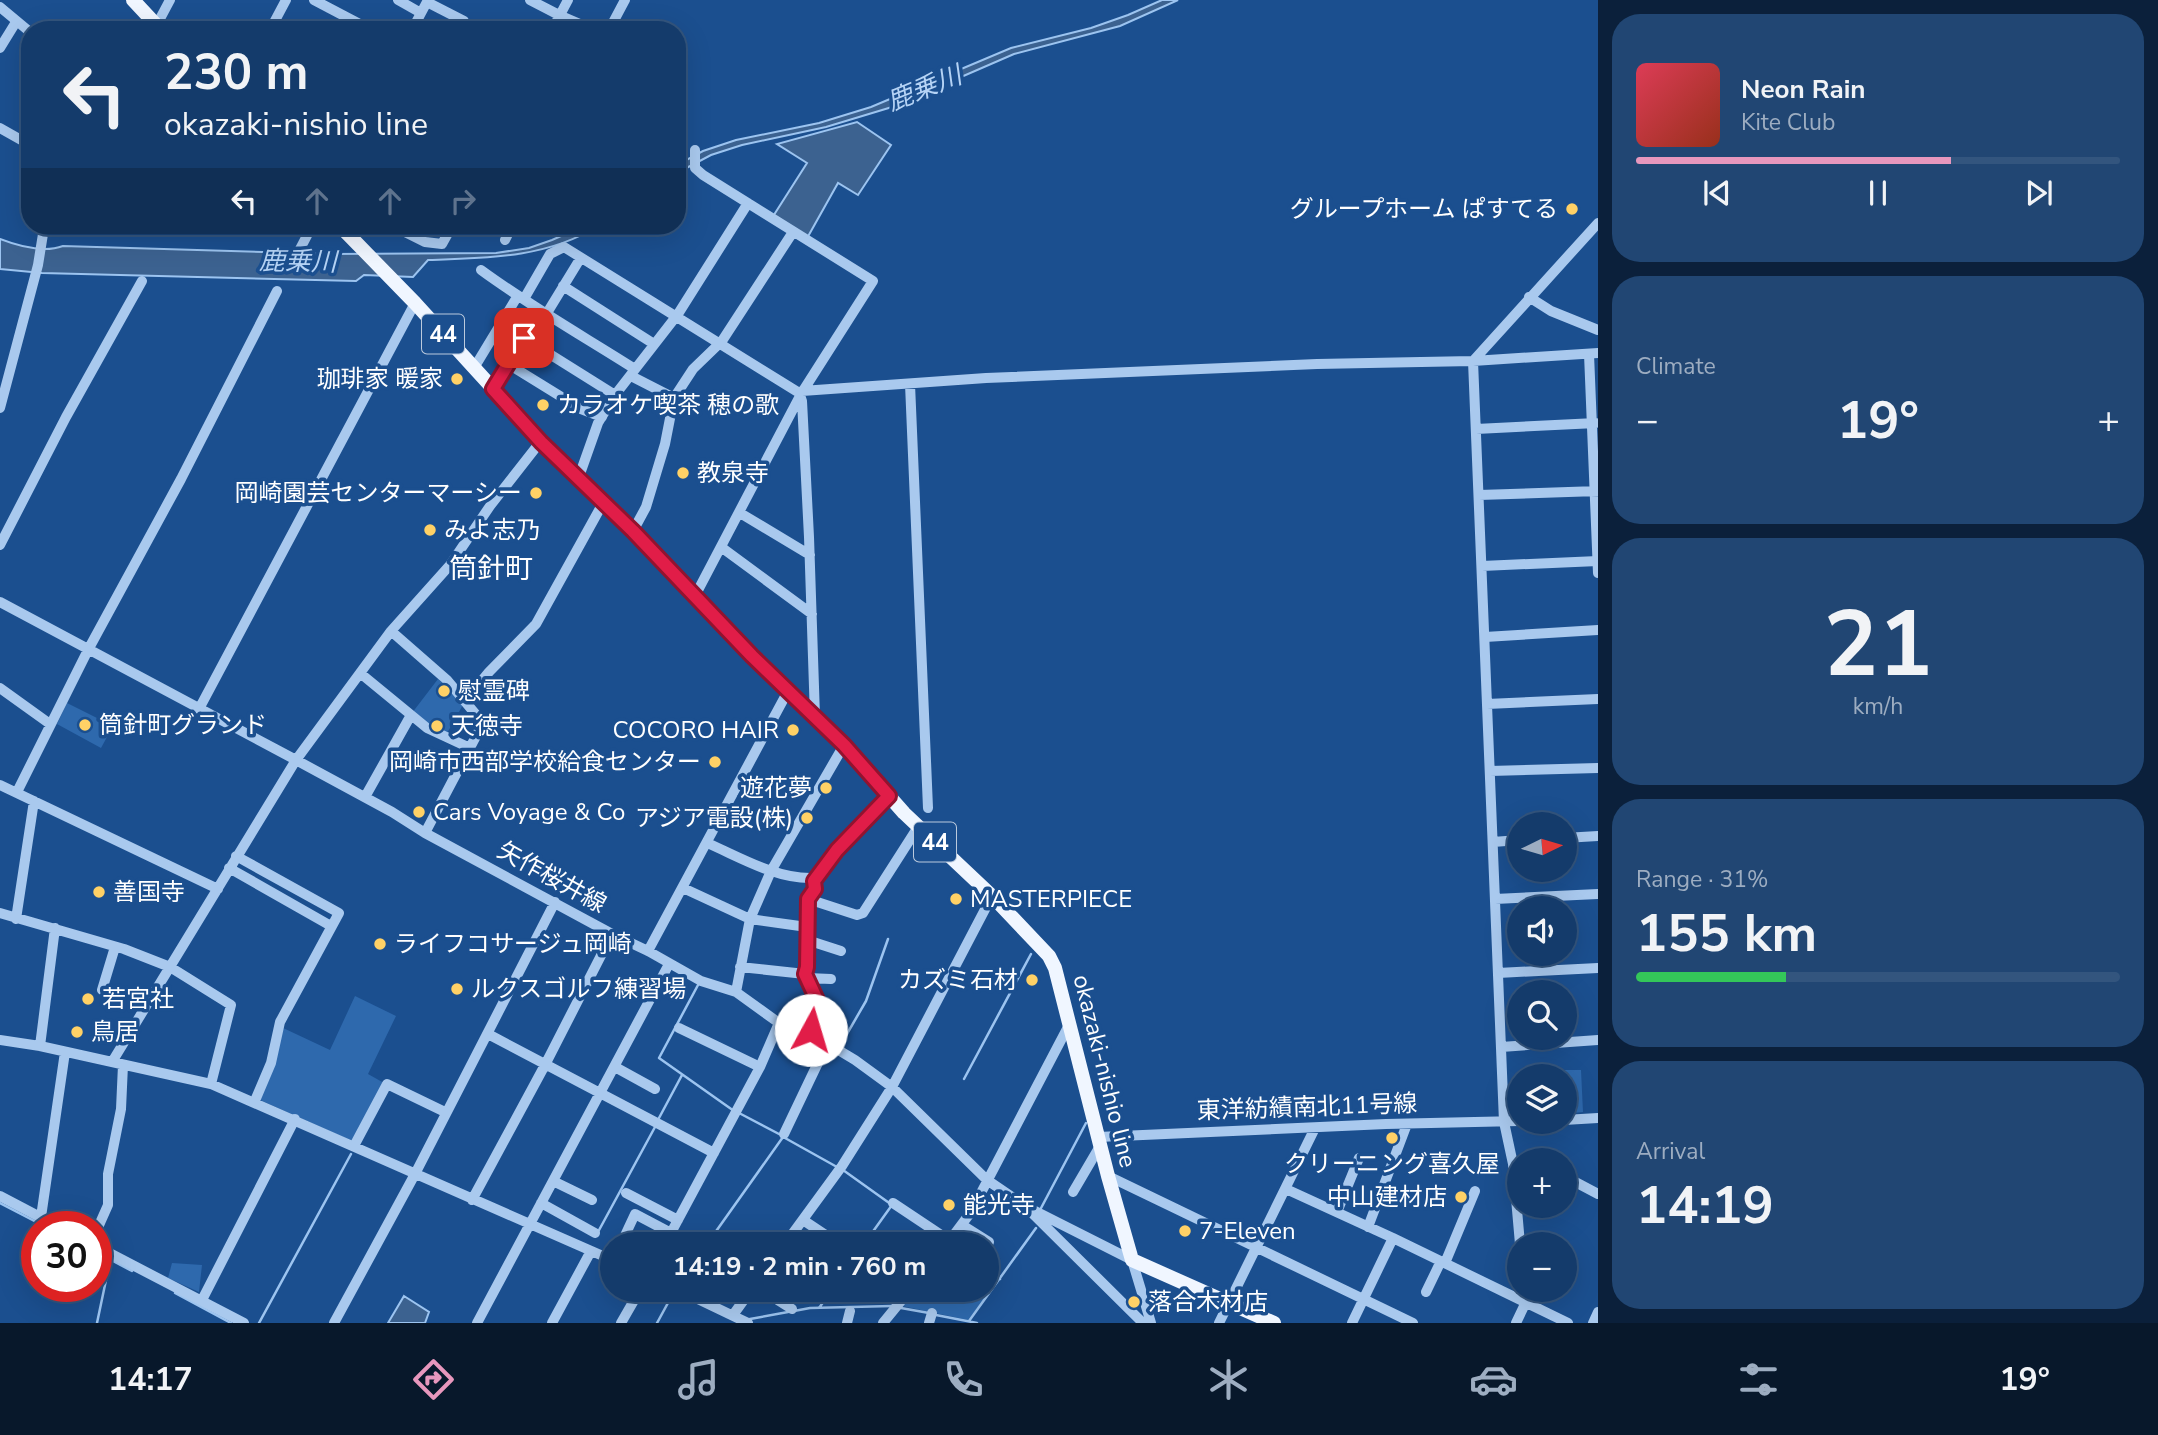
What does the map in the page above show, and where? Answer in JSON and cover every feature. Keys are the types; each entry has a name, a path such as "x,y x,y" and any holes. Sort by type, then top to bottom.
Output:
{"main road":[{"path":"133,0 151,21"},
{"name":"okazaki-nishio line","path":"349,235 415,303 541,442 633,531 844,745 918,827 992,896 1049,956 1055,968 1132,1260"},
{"path":"1132,1260 1270,1322"}],"street":[{"path":"13,0 1,9 21,26"},
{"path":"160,21 170,0"},
{"path":"277,21 286,0"},
{"path":"314,0 354,21"},
{"path":"398,0 421,13"},
{"path":"530,0 573,21"},
{"path":"556,21 568,0"},
{"path":"614,21 625,0"},
{"path":"417,21 428,1 464,21"},
{"path":"0,48 16,22"},
{"path":"0,128 21,140"},
{"path":"695,150 695,168 873,281 801,393 695,596"},
{"path":"576,476 581,471 602,417 615,396 674,317 748,203"},
{"path":"1512,1148 1504,1122 1473,361 1598,223"},
{"path":"633,531 646,507 665,444 674,398 693,369 722,341 793,232"},
{"path":"0,408 44,235"},
{"path":"299,249 307,235"},
{"path":"411,235 425,242 442,244 447,235"},
{"path":"505,240 508,235"},
{"path":"474,368 552,252 564,247 801,393 986,378 1318,360 1473,361 1593,354 1598,573"},
{"path":"493,389 524,338 580,259"},
{"path":"481,270 674,398"},
{"path":"0,545 66,417 142,281"},
{"path":"563,286 654,344"},
{"path":"17,792 88,650 181,480 277,291"},
{"path":"1529,297 1551,311 1598,330"},
{"path":"199,709 415,303"},
{"path":"524,338 615,396"},
{"path":"508,364 581,409 602,417"},
{"path":"910,384 928,808"},
{"path":"801,393 815,718"},
{"path":"1476,429 1595,423"},
{"path":"105,1211 108,1205 108,1174 121,1110 118,1063 170,967 296,760 391,631 450,565 490,506 541,442"},
{"path":"1479,495 1596,491"},
{"path":"466,700 536,624 603,503"},
{"path":"740,513 810,555"},
{"path":"721,547 812,614"},
{"path":"1482,566 1598,561"},
{"name":"矢作桜井線","path":"0,602 365,797 425,833 648,951 701,982 736,992 779,1023 855,1059 892,1087 987,1180 1027,1207 1132,1260"},
{"path":"1485,637 1598,630"},
{"path":"391,631 447,680 483,723 425,833"},
{"path":"360,673 427,728 470,748"},
{"path":"0,688 50,724"},
{"path":"648,951 788,691"},
{"path":"1487,704 1598,699"},
{"path":"365,797 411,715"},
{"path":"736,992 750,919 771,871 844,745"},
{"path":"1490,771 1598,768"},
{"path":"0,785 218,888"},
{"path":"807,1037 817,1000 806,976 808,899 815,889 814,881 837,850 889,796"},
{"path":"16,919 34,801"},
{"path":"808,899 857,915 863,913 918,827"},
{"path":"1577,837 1598,836"},
{"path":"1493,842 1507,841"},
{"path":"707,843 771,871 814,881"},
{"path":"236,856 339,913 280,1022 271,1063 254,1103"},
{"path":"229,868 331,926"},
{"path":"682,888 750,919 807,927"},
{"path":"1577,898 1598,894"},
{"path":"794,1232 842,1166 892,1087 992,896"},
{"path":"1495,899 1507,900"},
{"path":"334,1323 415,1174 555,902"},
{"path":"0,913 115,947 170,967 230,1005 211,1084"},
{"path":"40,1046 55,929"},
{"path":"472,1200 612,934"},
{"path":"807,940 841,951"},
{"path":"102,990 115,947"},
{"path":"477,1323 669,964"},
{"path":"1548,966 1548,970"},
{"path":"740,967 831,979"},
{"path":"1498,973 1598,968"},
{"path":"672,1232 760,1067 779,1023"},
{"path":"957,1232 971,1212 1070,1023"},
{"path":"679,1028 760,1067"},
{"path":"488,1034 714,1153"},
{"path":"0,1040 40,1046 211,1084 600,1255"},
{"path":"1501,1047 1598,1040"},
{"path":"783,1134 826,1046"},
{"path":"42,1211 65,1052"},
{"path":"615,1067 655,1089"},
{"path":"354,1146 387,1084 445,1112"},
{"path":"1577,1119 1598,1118"},
{"path":"201,1300 295,1119"},
{"name":"東洋紡績南北11号線","path":"1099,1142 1315,1128 1507,1122"},
{"path":"1368,1227 1407,1124"},
{"path":"1219,1323 1315,1128"},
{"path":"1073,1192 1099,1142"},
{"path":"1337,1212 1359,1158"},
{"path":"1108,1176 1413,1323"},
{"path":"553,1181 592,1200"},
{"path":"1577,1183 1598,1194"},
{"path":"1286,1189 1507,1293"},
{"path":"1426,1292 1443,1262 1475,1191"},
{"path":"626,1192 678,1220"},
{"path":"0,1196 29,1211"},
{"path":"541,1203 595,1233"},
{"path":"893,1203 935,1232"},
{"path":"1027,1207 1143,1323"},
{"path":"627,1232 635,1214 669,1232"},
{"path":"803,1220 821,1232"},
{"path":"962,1225 973,1232"},
{"path":"1352,1323 1393,1238"},
{"path":"552,1323 591,1251"},
{"path":"112,1254 244,1323"},
{"path":"1132,1260 1151,1323"},
{"path":"621,1323 633,1302"},
{"path":"705,1302 748,1323"},
{"path":"733,1315 742,1302"},
{"path":"781,1302 792,1309"},
{"path":"883,1323 900,1302"},
{"path":"1516,1323 1526,1302 1568,1323"},
{"path":"847,1323 850,1311"},
{"path":"1593,1323 1598,1312"}],"shaded area":[{"path":"438,679 464,703 446,735 412,713"},
{"name":"筒針町グランド","path":"67,703 113,726 101,748 57,724"},
{"path":"355,996 396,1016 368,1074 384,1083 352,1141 260,1100 281,1027 330,1050"},
{"path":"1577,1070 1581,1070 1583,1112 1577,1113"},
{"path":"172,1263 202,1265 199,1292 168,1278"},
{"path":"900,1302 982,1302 968,1320 897,1305"}],"water":[{"name":"鹿乗川","path":"1162,0 1178,0 1120,26 1014,54 892,107 826,127 742,145 711,155 686,168 686,160 703,151 736,140 819,123 871,107 1011,48 1091,28"},
{"path":"857,122 891,145 858,195 838,183 806,240 772,218 807,163 777,144"},
{"name":"鹿乗川","path":"563,235 582,235 558,245 516,254 428,260 413,277 364,275 356,281 42,273 0,269 0,239 39,249 63,246 331,254 496,253 529,248"},
{"path":"404,1296 429,1312 425,1323 388,1323"}],"waterway":[{"path":"840,1046 866,1001 888,939"},
{"path":"964,1079 1031,954"},
{"path":"698,985 659,1058 734,1111"},
{"path":"659,1118 682,1075"},
{"path":"739,1113 779,1134"},
{"path":"1040,1210 1086,1123"},
{"path":"598,1232 655,1127"},
{"path":"716,1232 783,1137"},
{"path":"785,1138 837,1167"},
{"path":"259,1323 351,1154"},
{"path":"843,1170 892,1205 873,1232"},
{"path":"0,1203 21,1214"},
{"path":"969,1321 1036,1228"},
{"path":"112,1260 132,1271"},
{"path":"175,1293 231,1323"},
{"path":"97,1323 101,1302"},
{"path":"657,1323 668,1302"},
{"path":"819,1308 823,1302"},
{"path":"794,1311 810,1308 892,1306"},
{"path":"901,1308 929,1313"},
{"path":"750,1319 788,1312"},
{"path":"936,1315 977,1323"}],"place":[{"name":"グループホーム ぱすてる","path":"1572,209"},
{"name":"珈琲家 暖家","path":"457,379"},
{"name":"カラオケ喫茶 穂の歌","path":"543,405"},
{"name":"教泉寺","path":"683,473"},
{"name":"岡崎園芸センターマーシー","path":"536,493"},
{"name":"みよ志乃","path":"430,530"},
{"name":"慰霊碑","path":"444,691"},
{"name":"筒針町グランド","path":"85,725"},
{"name":"天徳寺","path":"437,726"},
{"name":"COCORO HAIR","path":"793,730"},
{"name":"岡崎市西部学校給食センター","path":"715,762"},
{"name":"遊花夢","path":"826,788"},
{"name":"Cars Voyage & Co","path":"419,812"},
{"name":"アジア電設(株)","path":"807,818"},
{"name":"善国寺","path":"99,892"},
{"name":"MASTERPIECE","path":"956,899"},
{"name":"ライフコサージュ岡崎","path":"380,944"},
{"name":"カズミ石材","path":"1032,980"},
{"name":"ルクスゴルフ練習場","path":"457,989"},
{"name":"若宮社","path":"88,999"},
{"name":"鳥居","path":"77,1032"},
{"name":"クリーニング喜久屋","path":"1392,1138"},
{"name":"中山建材店","path":"1461,1197"},
{"name":"能光寺","path":"949,1205"},
{"name":"7-Eleven","path":"1185,1231"},
{"name":"落合木材店","path":"1134,1302"}],"district":[{"name":"筒針町","path":"491,568"}],"route":[{"path":"524,338 493,389 541,442 633,531 752,656 844,745 889,796 837,850 814,881 815,889 808,899 805,974 817,1000 811,1030"}]}
